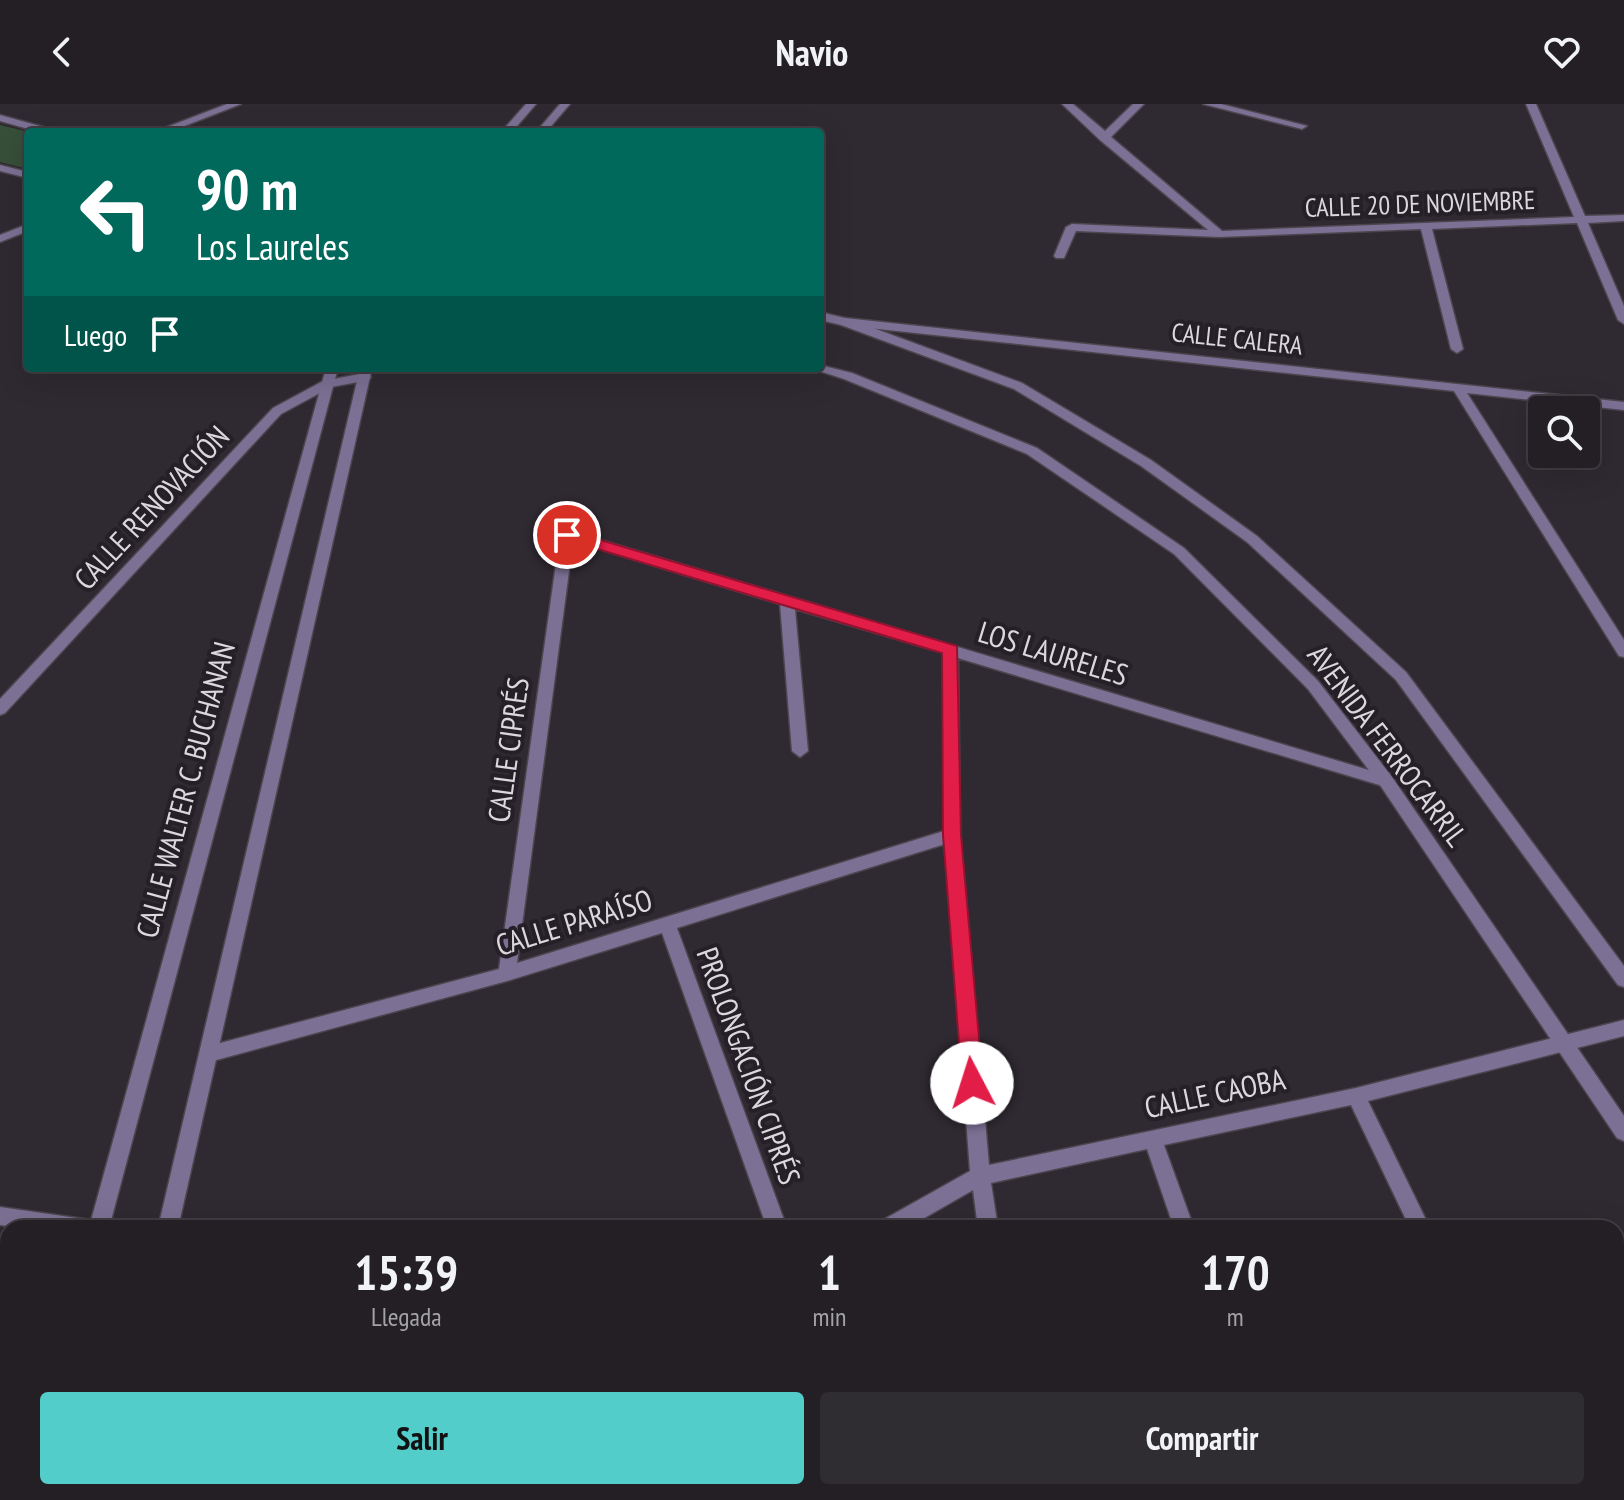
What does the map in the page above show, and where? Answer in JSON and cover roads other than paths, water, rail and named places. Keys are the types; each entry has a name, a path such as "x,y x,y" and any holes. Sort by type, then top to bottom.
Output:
{"street":[{"path":"170,128 236,104"},
{"path":"510,128 531,104"},
{"path":"544,128 565,104"},
{"path":"1067,104 1219,234"},
{"path":"1104,138 1139,104"},
{"path":"1208,104 1302,126"},
{"path":"1531,104 1624,320"},
{"path":"0,118 36,128"},
{"path":"0,168 24,174"},
{"name":"CALLE 20 DE NOVIEMBRE","path":"1060,256 1072,227 1219,234 1624,218"},
{"path":"1425,225 1457,349"},
{"path":"0,239 24,229"},
{"name":"AVENIDA FERROCARRIL","path":"824,317 1018,386 1146,463 1252,539 1401,676 1624,980"},
{"name":"CALLE CALERA","path":"845,322 1624,406"},
{"name":"AVENIDA FERROCARRIL","path":"824,370 848,376 1032,451 1179,551 1313,685 1386,781 1624,1132"},
{"path":"170,1220 366,372"},
{"name":"CALLE RENOVACIÓN","path":"0,709 277,411 329,376 366,372"},
{"name":"CALLE WALTER C. BUCHANAN","path":"101,1220 329,376"},
{"path":"1457,387 1624,652"},
{"name":"LOS LAURELES","path":"567,535 1386,781"},
{"name":"CALLE CIPRÉS","path":"507,974 567,535"},
{"path":"787,601 800,751"},
{"path":"951,650 952,835 980,1176 987,1220"},
{"name":"CALLE PARAÍSO","path":"209,1054 507,974 952,835"},
{"name":"PROLONGACIÓN CIPRÉS","path":"667,923 774,1220"},
{"name":"CALLE CAOBA","path":"902,1220 980,1176 1356,1096 1624,1028"},
{"path":"1356,1096 1416,1220"},
{"path":"1152,1138 1181,1220"},
{"path":"0,1216 28,1220"}]}
